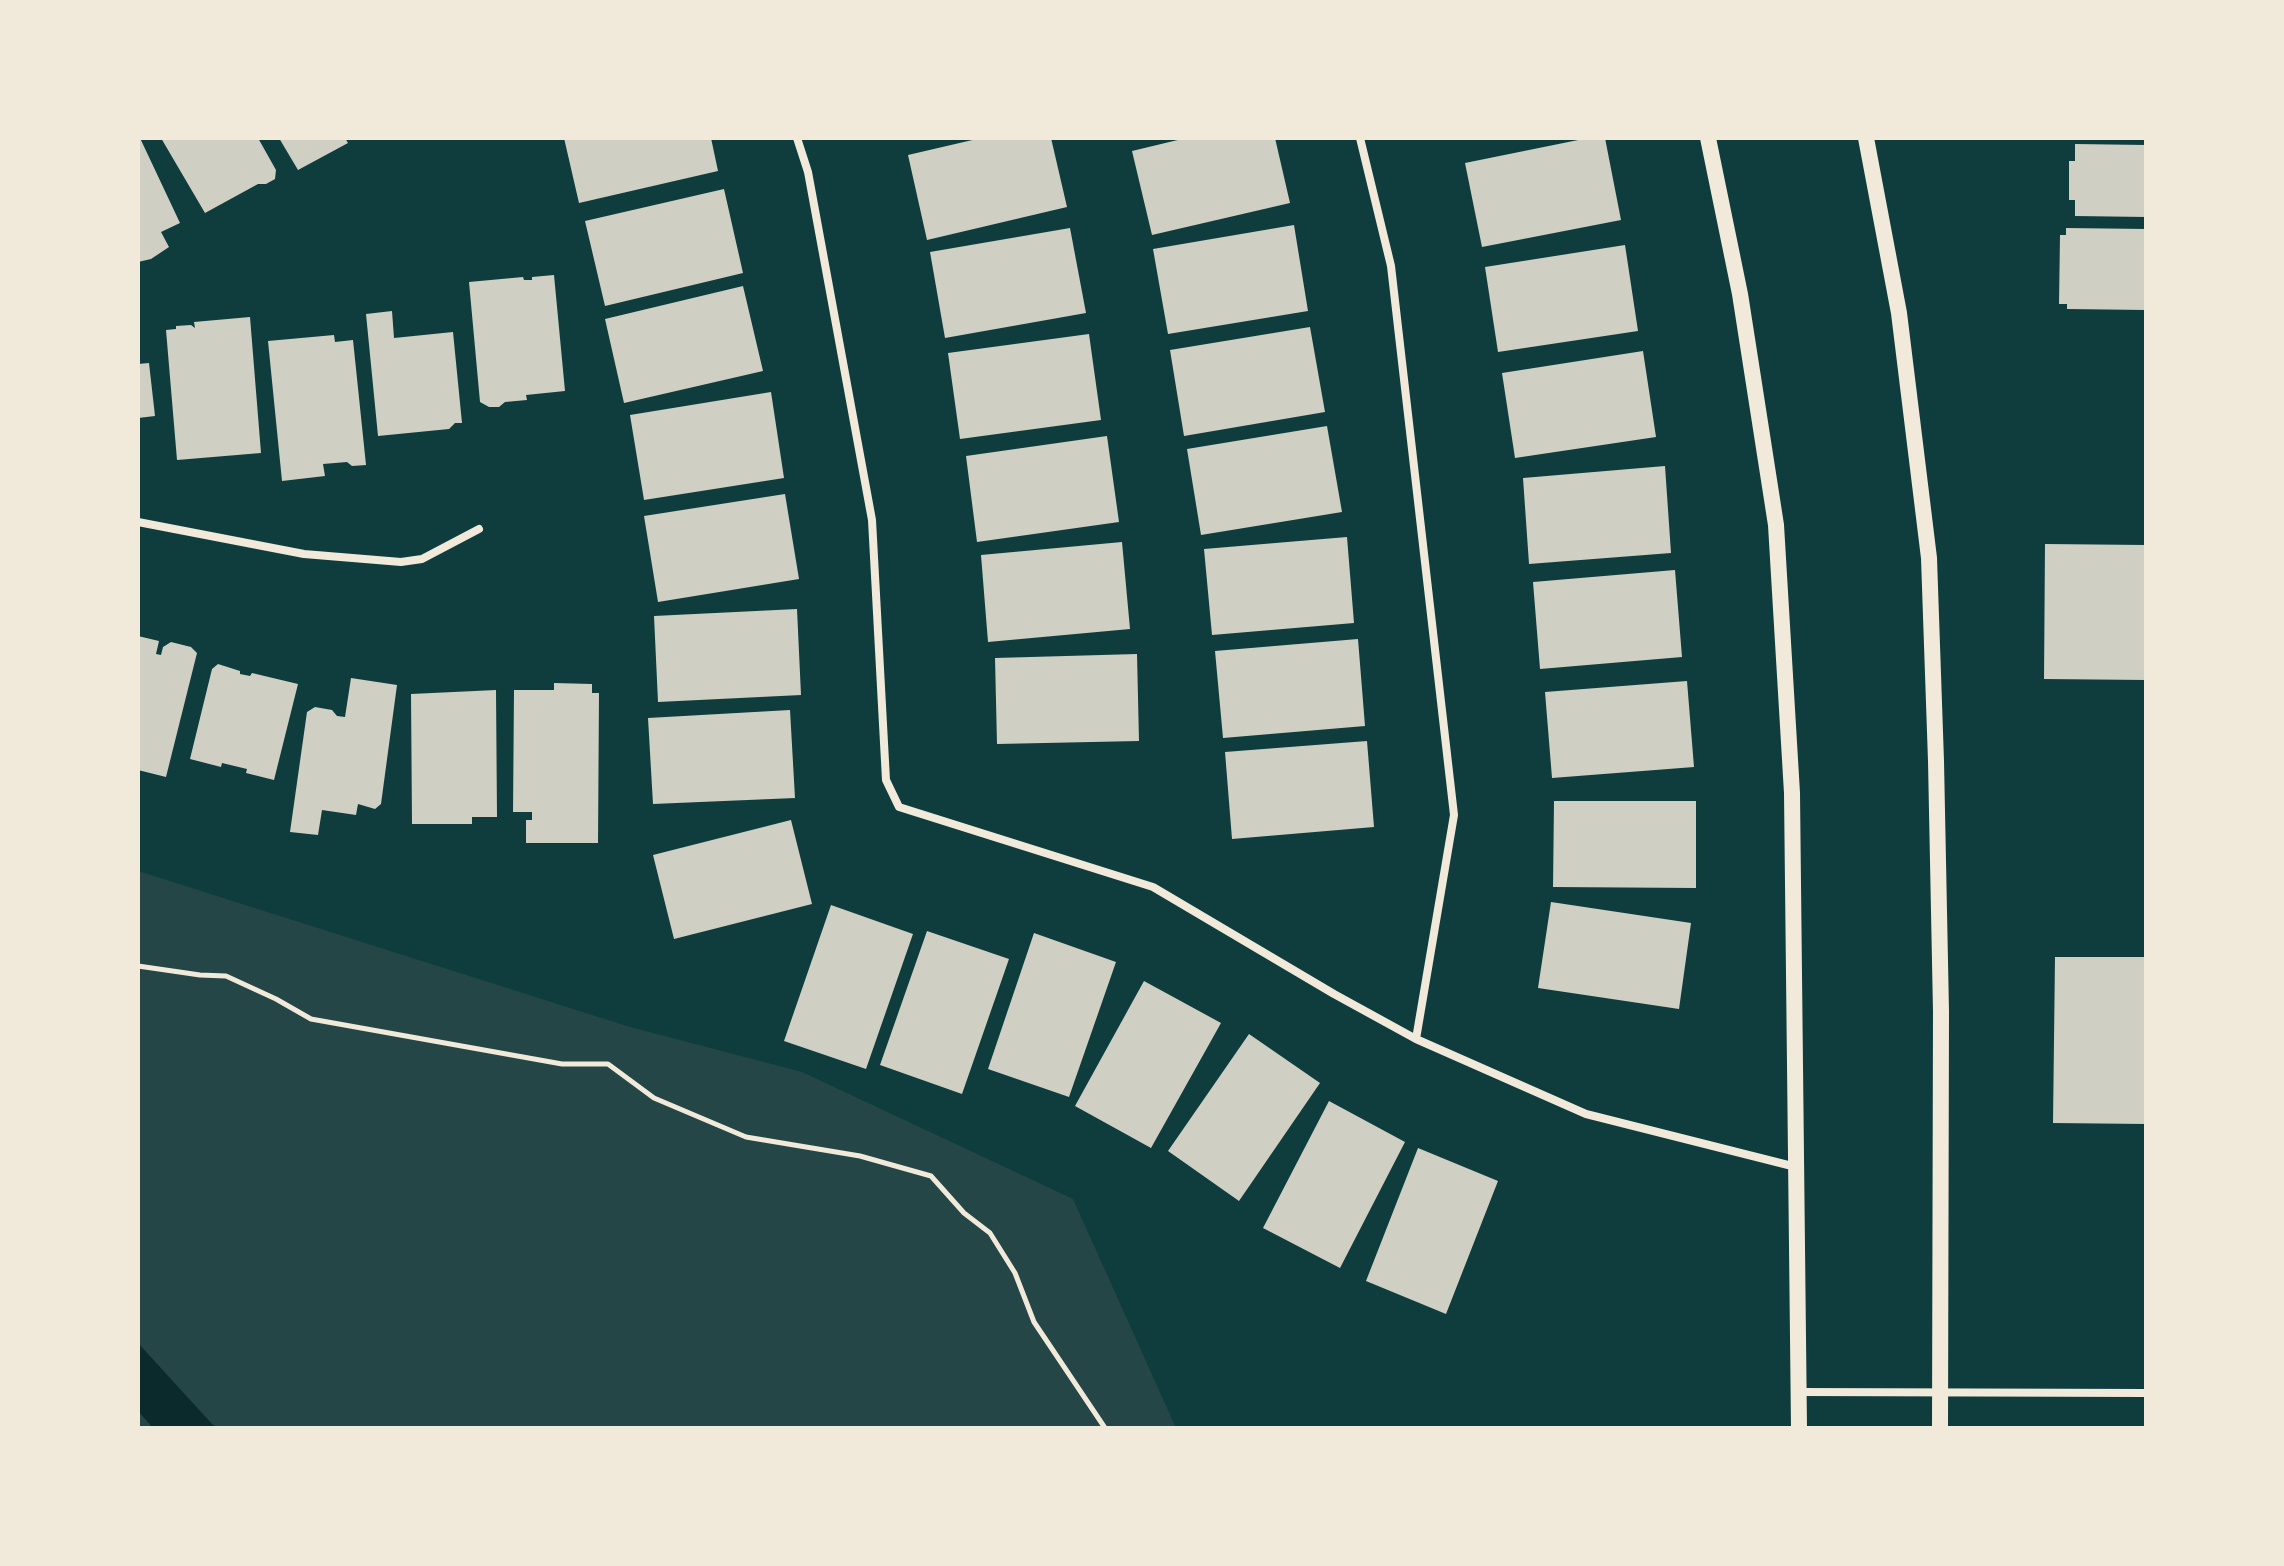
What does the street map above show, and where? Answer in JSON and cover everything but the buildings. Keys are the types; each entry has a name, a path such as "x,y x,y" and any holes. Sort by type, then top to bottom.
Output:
{"main road":[{"path":"1708,138 1740,294 1776,525 1792,793 1799,1428"},
{"path":"1866,138 1899,313 1929,558 1941,996 1940,1428"}],"street":[{"path":"797,138 808,172 872,520 886,780 899,807 1153,887 1416,1039 1586,1114 1796,1167"},
{"path":"1360,138 1391,266 1454,815 1416,1039"},
{"path":"138,522 304,554 401,562 422,559 479,529"},
{"path":"1799,1392 2146,1393"}],"path":[{"path":"138,966 226,976 311,1019 562,1064 608,1064 654,1098 746,1137 860,1156 931,1176 964,1213 990,1233 1015,1273 1034,1322 1105,1428"}],"shaded area":[{"path":"138,871 630,1027 802,1072 1073,1199 1176,1428 138,1428"},
{"path":"138,1343 213,1425 220,1428 153,1428 138,1411"}]}
